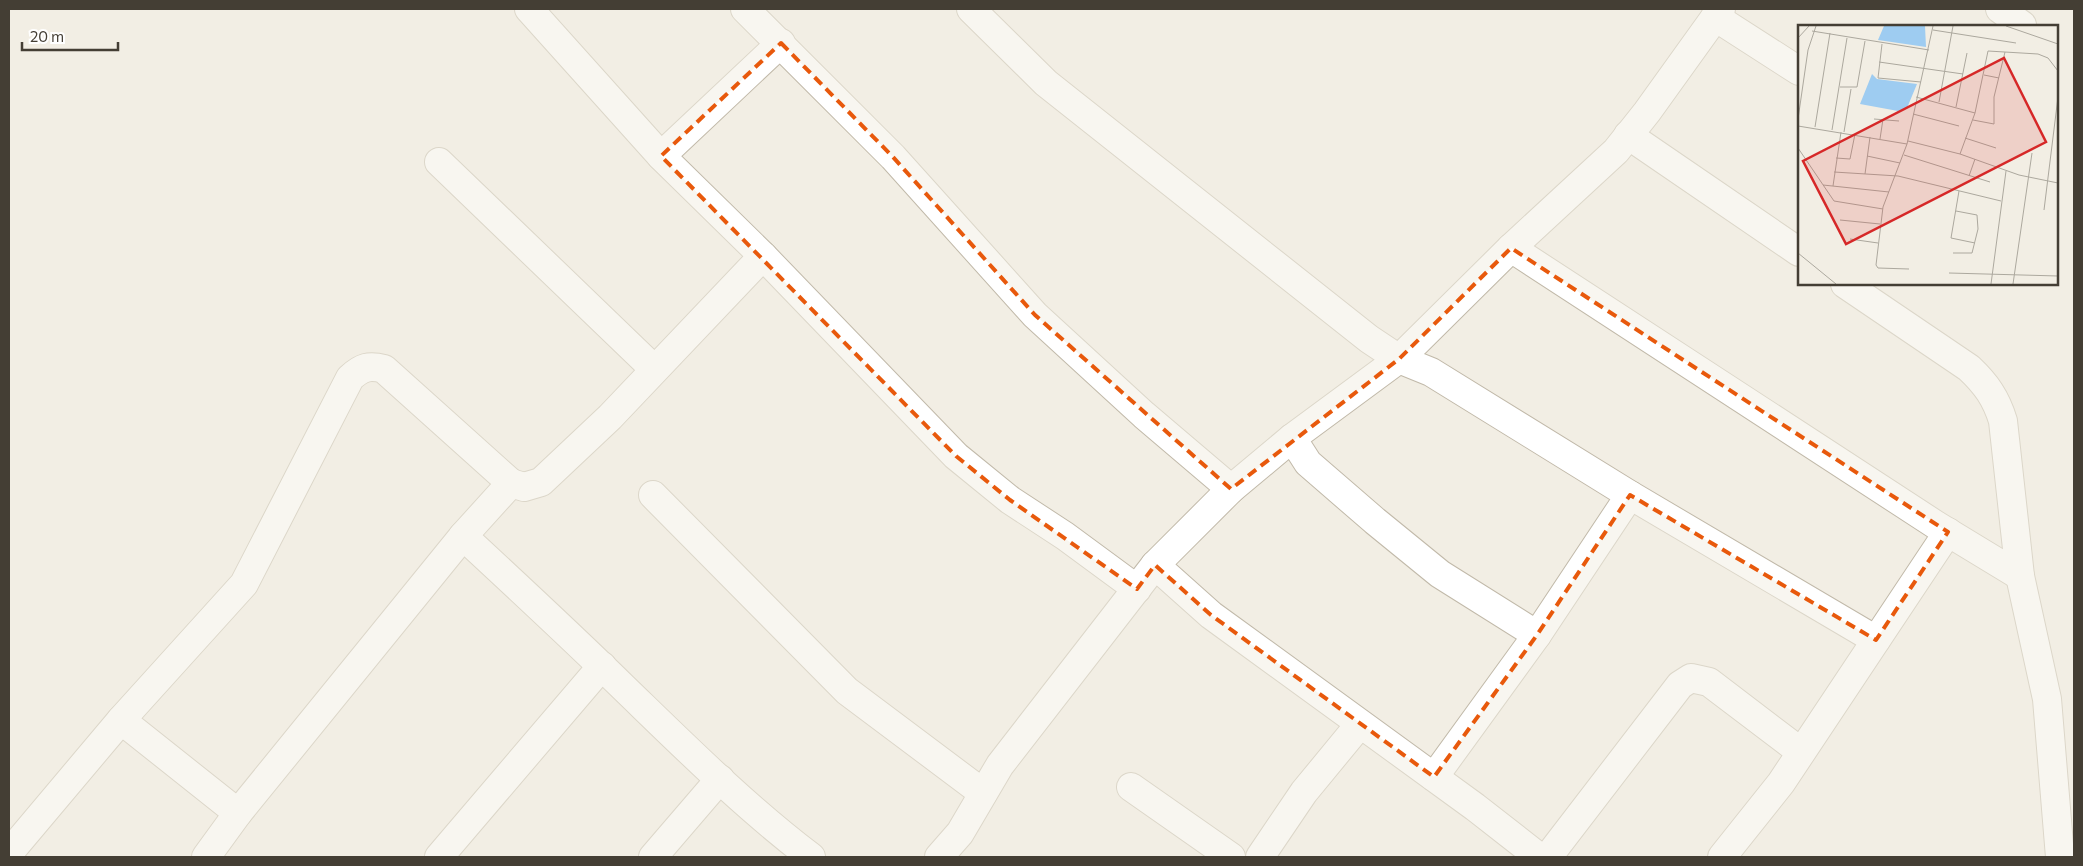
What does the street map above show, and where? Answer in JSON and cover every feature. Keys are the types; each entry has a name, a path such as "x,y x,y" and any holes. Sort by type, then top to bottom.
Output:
{"street":[{"path":"529,9 661,156 763,256 956,456 1010,500 1065,536 1137,589"},
{"path":"745,9 893,157 1035,315 1144,415 1231,489"},
{"path":"972,9 1046,83 1369,339 1399,359 1431,372 1630,495 1876,640"},
{"path":"2000,9 2022,25"},
{"path":"939,857 960,833 1000,765 1156,565 1231,489 1292,438 1399,359 1511,248 1616,151 1718,13 1798,70"},
{"path":"661,156 781,43"},
{"path":"1628,135 1798,251"},
{"path":"439,162 654,369"},
{"path":"1511,248 1948,532 2020,576"},
{"path":"9,853 121,720 244,584 350,378 358,371 365,367 384,369 512,482 524,486 541,482 610,417 763,256"},
{"path":"1846,285 1969,368 1984,383 1996,401 2002,421 2020,576 2047,699 2060,857"},
{"path":"1292,438 1308,464 1440,574 1536,635"},
{"path":"206,857 238,813 463,536 512,482"},
{"path":"653,495 847,691 983,793"},
{"path":"1434,777 1536,635 1630,495"},
{"path":"1722,857 1781,783 1948,532"},
{"path":"463,536 720,779 781,834 811,857"},
{"path":"1156,565 1211,615 1434,777 1539,857"},
{"path":"439,857 602,666"},
{"path":"1548,857 1680,685 1691,678 1709,682 1801,752"},
{"path":"121,720 238,813"},
{"path":"1260,857 1304,792 1360,724"},
{"path":"653,857 720,779"},
{"path":"1131,787 1231,857"}],"highlighted area":[{"path":"781,43 893,157 1035,315 1231,489 1399,359 1511,248 1948,532 1876,640 1630,495 1537,635 1434,777 1211,615 1155,565 1137,589 1010,500 956,456 661,156"}]}
